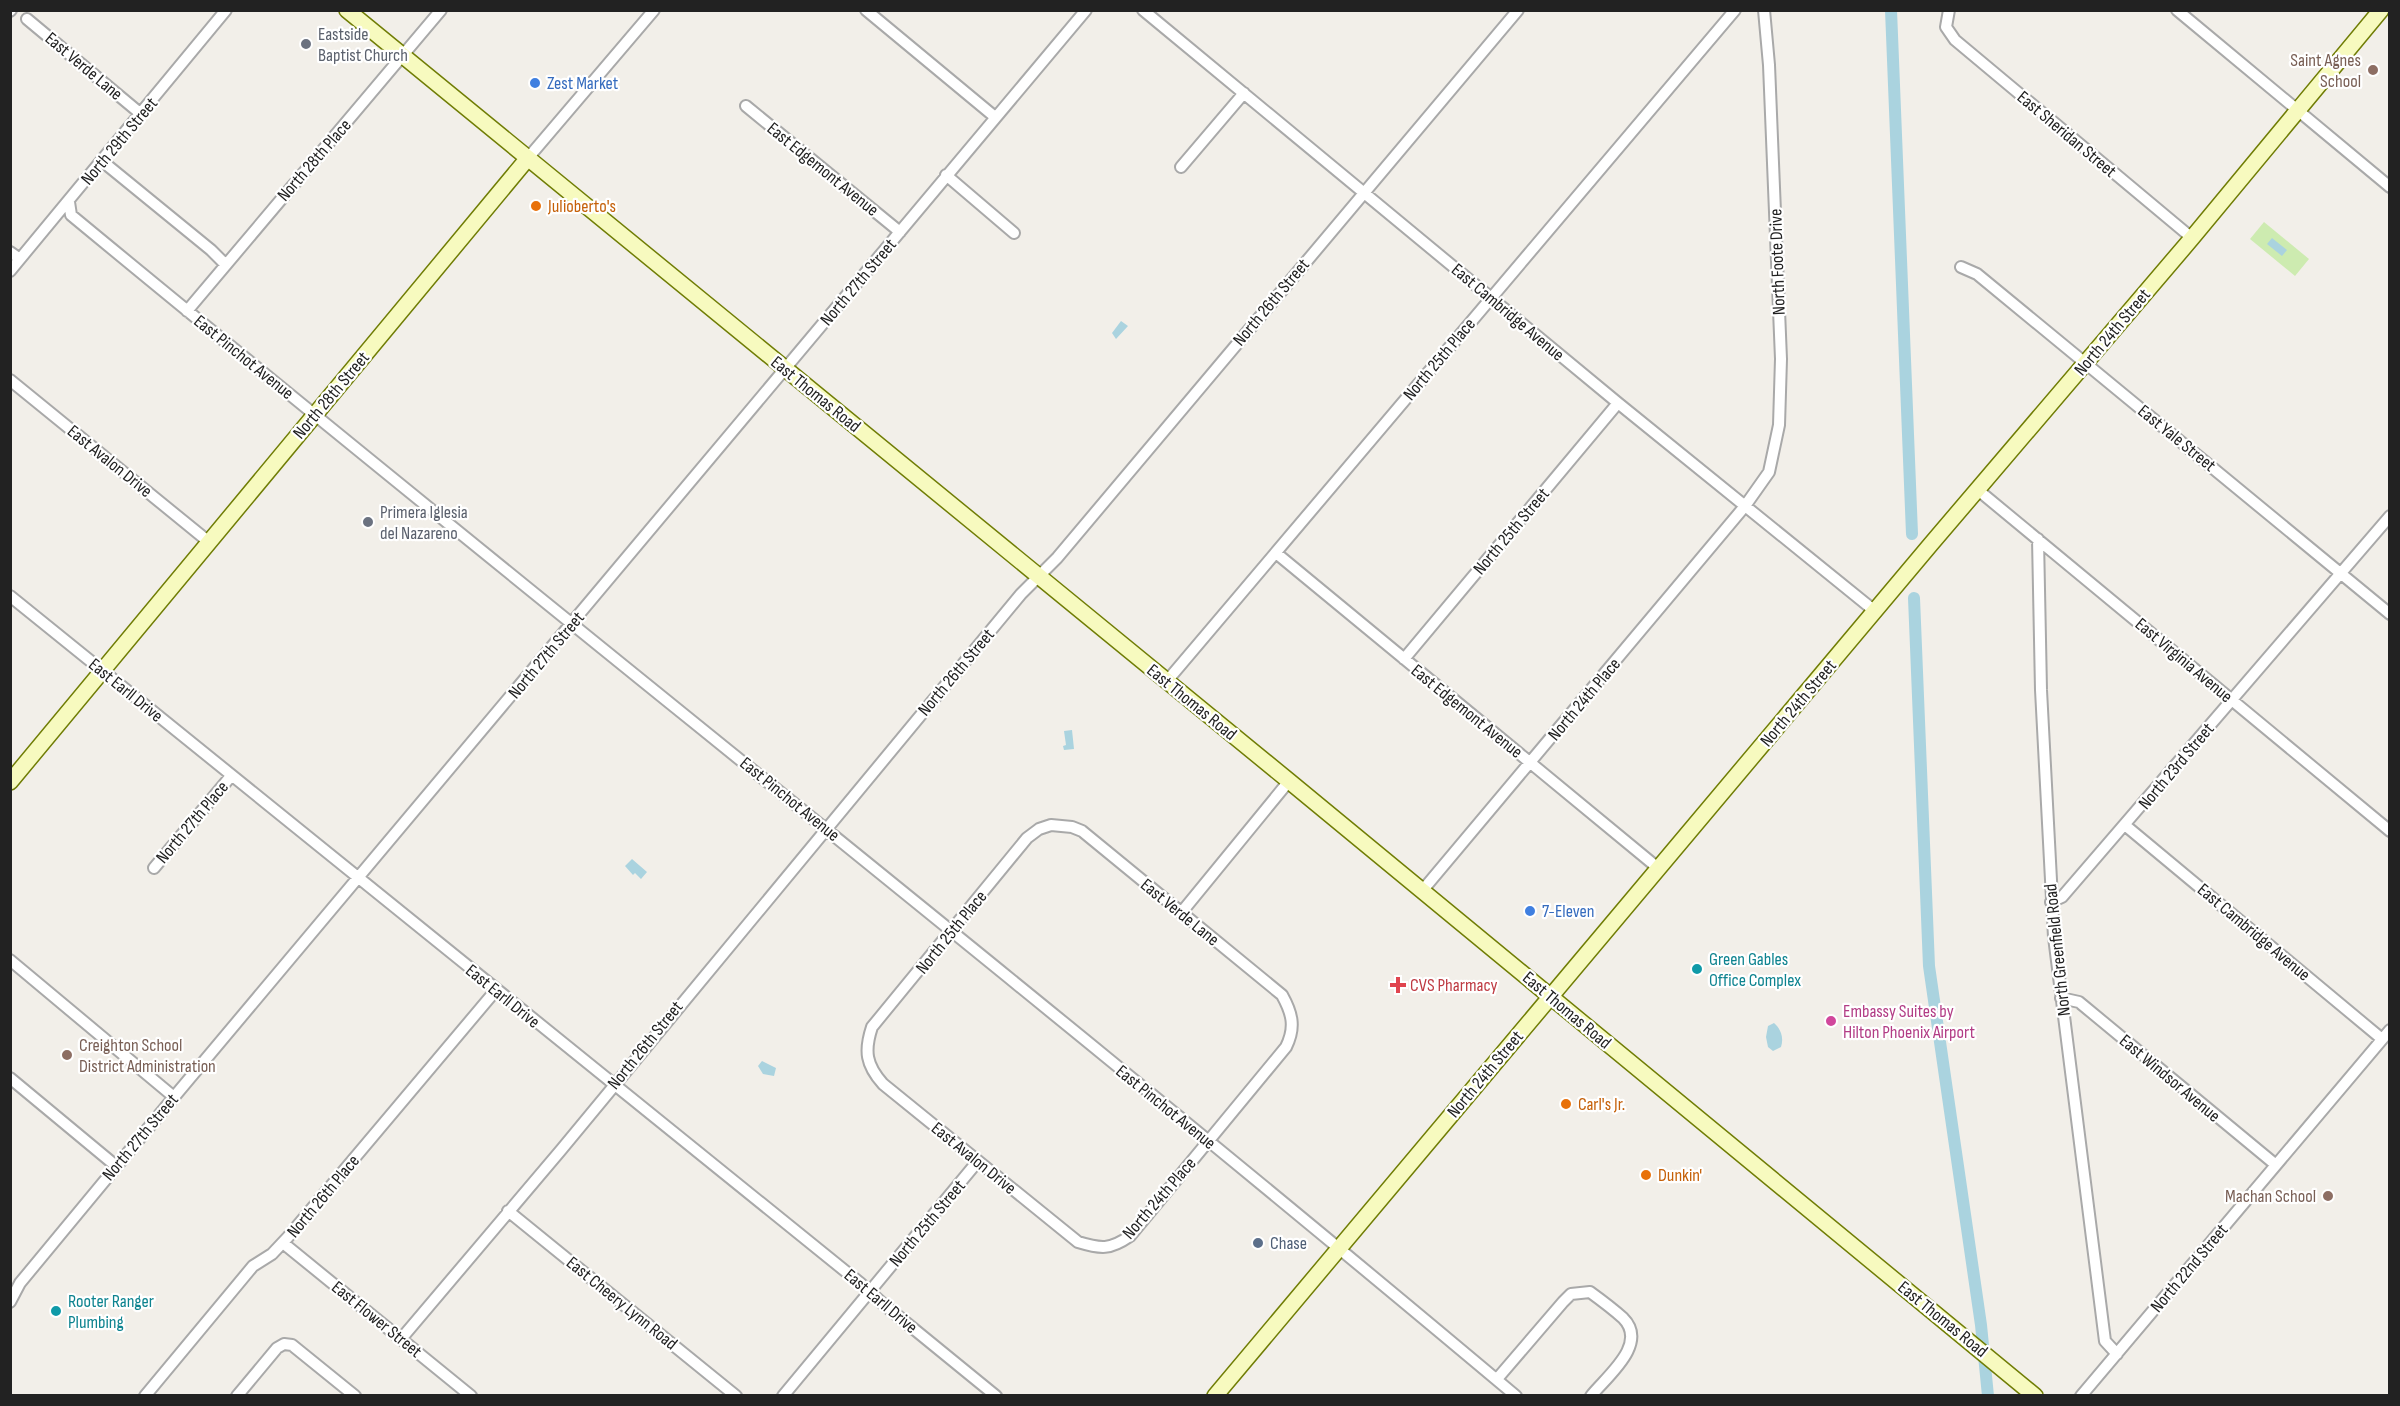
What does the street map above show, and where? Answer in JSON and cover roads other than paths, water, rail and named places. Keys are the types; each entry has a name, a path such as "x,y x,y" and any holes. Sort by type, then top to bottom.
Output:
{"main road":[{"name":"East Thomas Road","path":"347,10 2035,1395"},
{"name":"North 24th Street","path":"1215,1395 2192,238 2381,10"},
{"name":"North 28th Street","path":"10,782 528,158"}],"street":[{"name":"North 29th Street","path":"10,271 226,10"},
{"name":"North 28th Place","path":"187,311 441,10"},
{"name":"North 28th Street","path":"528,158 654,10"},
{"path":"866,10 995,117"},
{"name":"North 27th Street","path":"10,1302 20,1283 174,1096 1086,10"},
{"name":"East Cambridge Avenue","path":"1143,10 1618,403 1876,612"},
{"name":"North 26th Street","path":"401,1339 1021,594 1057,558 1518,10"},
{"name":"North 25th Place","path":"1167,681 1735,10"},
{"name":"North Foote Drive","path":"1745,506 1769,472 1779,425 1781,347 1769,65 1764,10"},
{"name":"East Sheridan Street","path":"1949,10 1946,27 1955,40 2192,238"},
{"path":"2177,10 2390,187"},
{"name":"East Verde Lane","path":"27,19 141,114"},
{"path":"1181,167 1244,93"},
{"name":"East Edgemont Avenue","path":"746,106 900,232"},
{"path":"102,161 225,264"},
{"path":"946,175 1014,233"},
{"name":"East Pinchot Avenue","path":"69,202 71,215 187,311 826,828 1516,1395"},
{"path":"10,252 20,259"},
{"name":"East Yale Street","path":"1961,267 1977,274 2390,614"},
{"name":"East Avalon Drive","path":"10,380 209,542"},
{"name":"North 25th Street","path":"1404,659 1618,403"},
{"name":"East Virginia Avenue","path":"1978,490 2390,831"},
{"name":"North 24th Place","path":"1422,891 1745,506"},
{"name":"North 23rd Street","path":"2051,902 2062,897 2126,826 2390,516"},
{"name":"North Greenfield Road","path":"2038,539 2051,902 2105,1341 2117,1354"},
{"name":"East Edgemont Avenue","path":"1276,554 1658,868"},
{"name":"East Earll Drive","path":"10,596 996,1395"},
{"name":"North 27th Place","path":"154,868 231,776"},
{"path":"1181,913 1289,781"},
{"name":"East Verde Lane","path":"1052,825 1072,827 1082,831 1282,995 1293,1020"},
{"name":"North 25th Place","path":"866,1052 872,1027 1027,838 1039,829 1052,825"},
{"name":"East Cambridge Avenue","path":"2126,826 2386,1035"},
{"path":"10,960 174,1096"},
{"name":"North 26th Place","path":"145,1395 253,1266 272,1254 283,1243 496,990"},
{"name":"East Windsor Avenue","path":"2061,998 2079,1002 2276,1165"},
{"name":"North 24th Place","path":"1098,1248 1110,1247 1130,1236 1286,1047 1292,1035 1293,1020"},
{"name":"North 22nd Street","path":"2081,1395 2386,1035"},
{"name":"East Avalon Drive","path":"866,1052 875,1076 883,1084 1078,1242 1098,1248"},
{"path":"10,1078 116,1166"},
{"name":"North 25th Street","path":"783,1395 978,1161"},
{"name":"East Cheery Lynn Road","path":"508,1211 736,1395"},
{"name":"East Flower Street","path":"283,1243 471,1395"},
{"path":"1497,1379 1571,1294 1590,1292 1624,1319 1632,1332 1633,1340 1627,1353 1591,1395"},
{"path":"237,1395 277,1348 284,1344 292,1346 355,1395"}],"water":[{"path":"2272,238 2287,250 2282,256 2267,244"},
{"path":"1121,321 1128,326 1116,339 1112,333"},
{"path":"1072,730 1074,749 1064,750 1063,746 1066,745 1064,731"},
{"path":"632,859 647,872 641,879 635,873 633,875 625,866"},
{"path":"1774,1023 1780,1031 1782,1040 1781,1047 1773,1051 1768,1047 1766,1037 1768,1026"},
{"path":"762,1061 776,1068 774,1076 763,1074 758,1066"}],"waterway":[{"path":"1891,10 1912,534"},
{"path":"1914,598 1929,966 1981,1325 1988,1396"}],"place":[{"name":"Eastside Baptist Church","path":"306,44"},
{"name":"Saint Agnes School","path":"2373,70"},
{"name":"Zest Market","path":"535,83"},
{"name":"Julioberto's","path":"536,206"},
{"name":"Primera Iglesia del Nazareno","path":"368,522"},
{"name":"7-Eleven","path":"1530,911"},
{"name":"Green Gables Office Complex","path":"1697,969"},
{"name":"CVS Pharmacy","path":"1398,985"},
{"name":"Embassy Suites by Hilton Phoenix Airport","path":"1831,1021"},
{"name":"Creighton School District Administration","path":"67,1055"},
{"name":"Carl's Jr.","path":"1566,1104"},
{"name":"Dunkin'","path":"1646,1175"},
{"name":"Machan School","path":"2328,1196"},
{"name":"Chase","path":"1258,1243"},
{"name":"Rooter Ranger Plumbing","path":"56,1311"}]}
